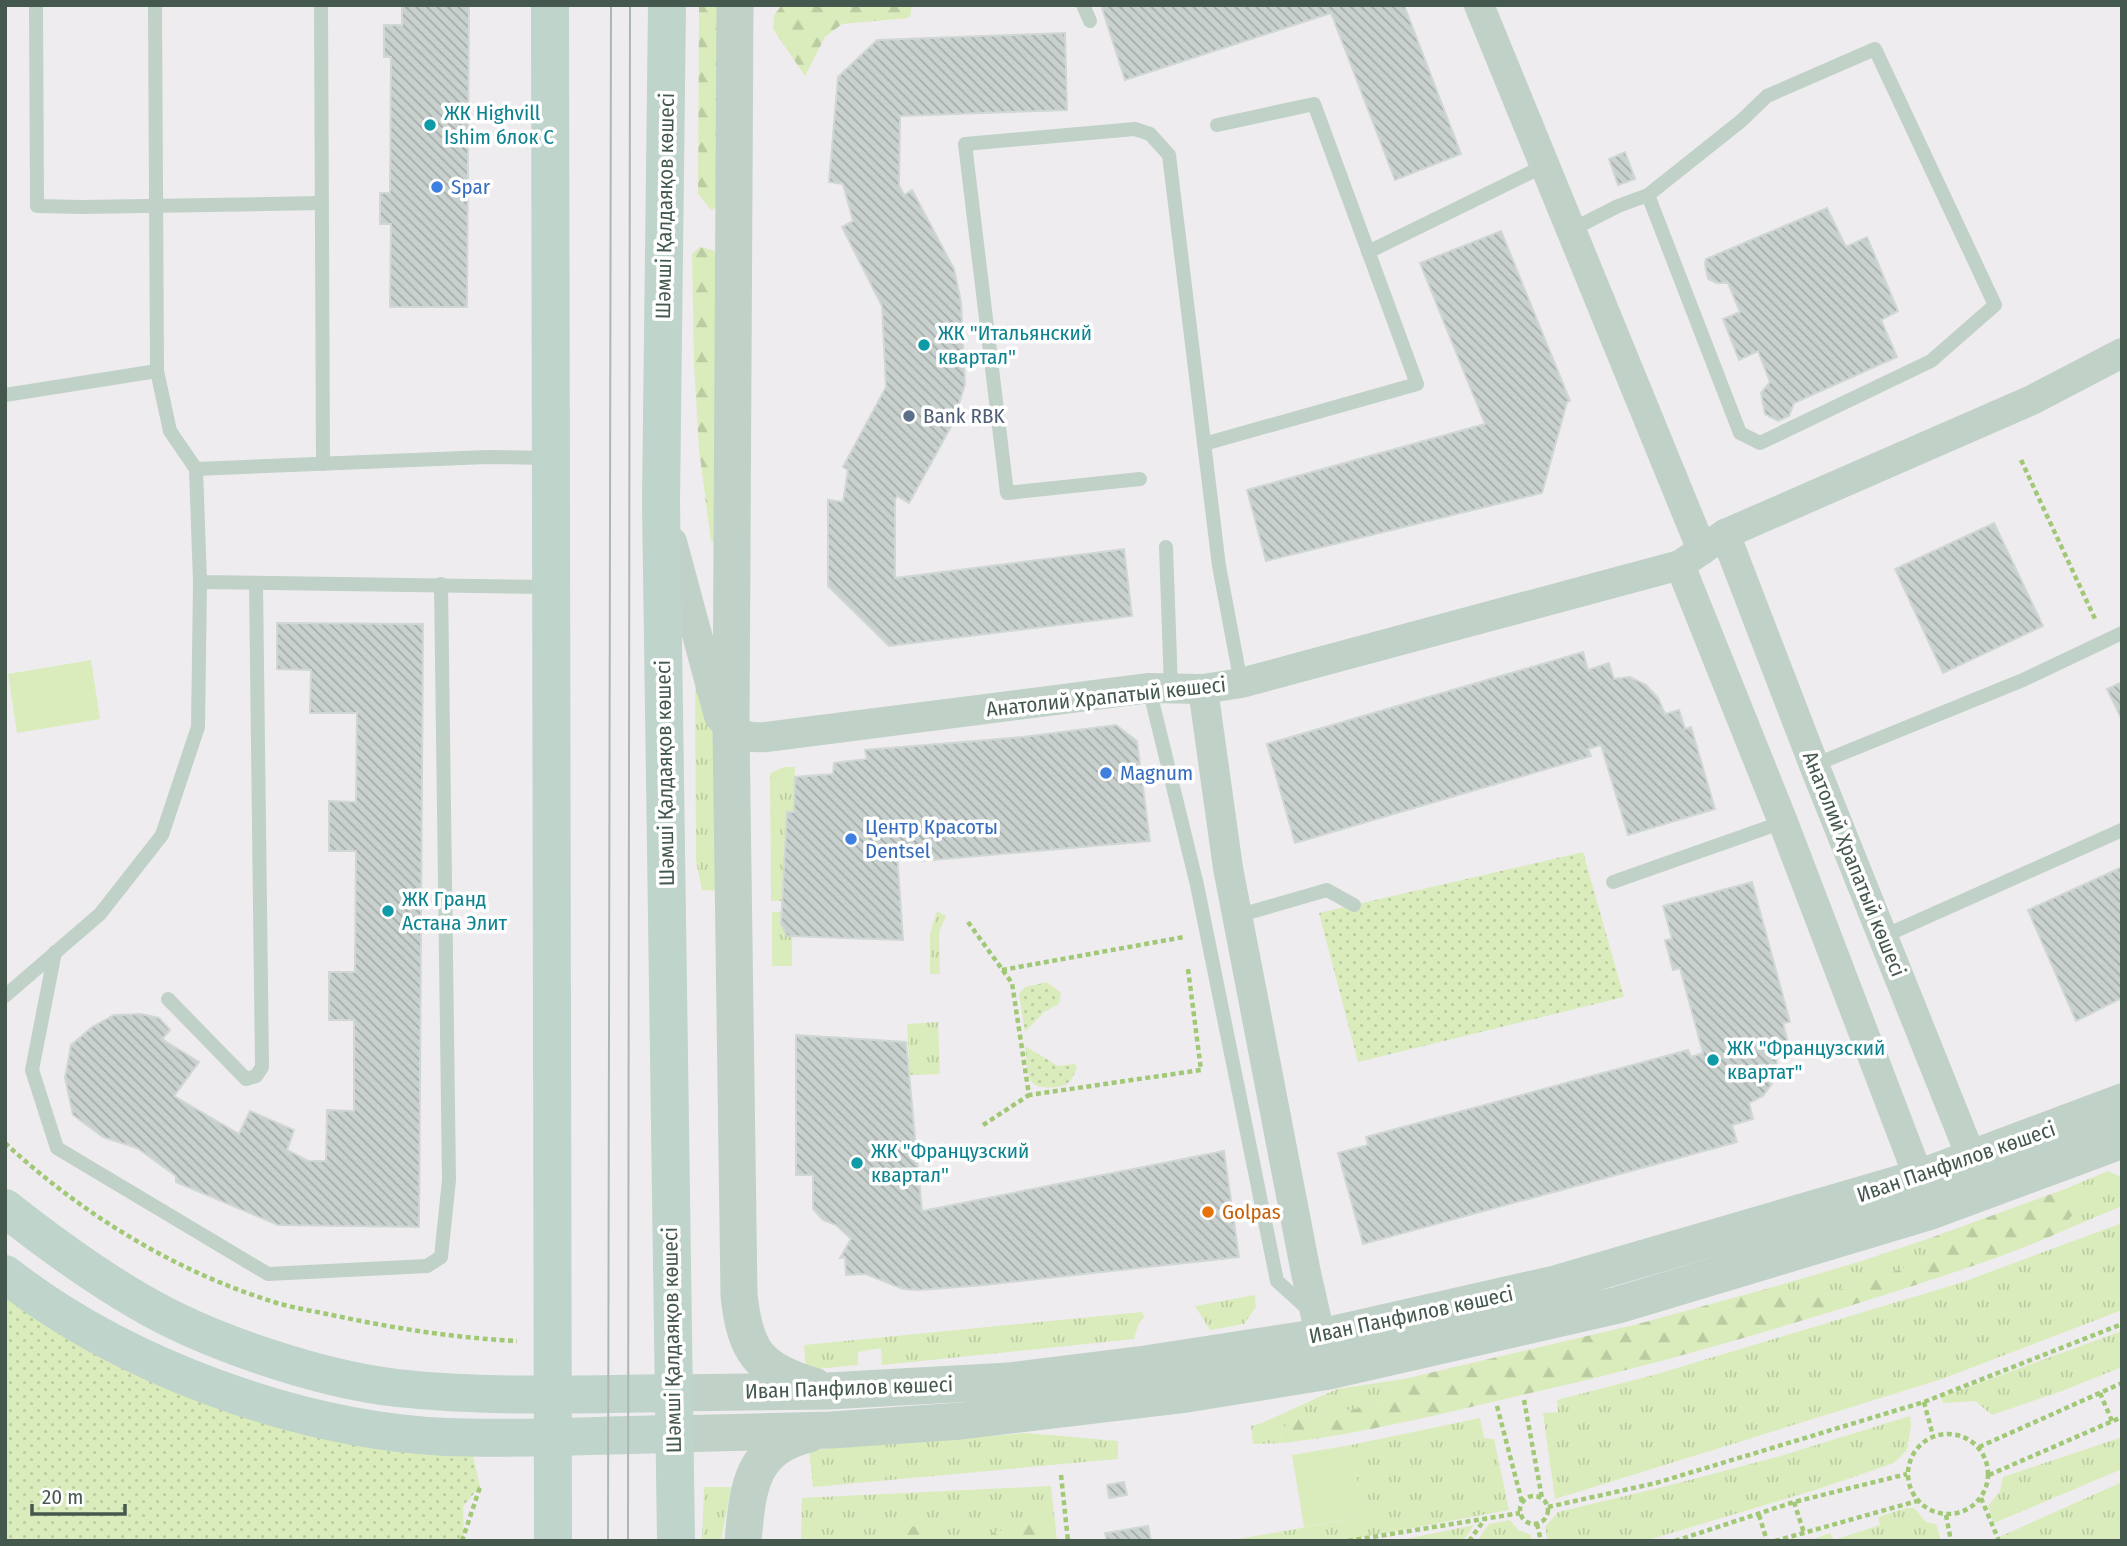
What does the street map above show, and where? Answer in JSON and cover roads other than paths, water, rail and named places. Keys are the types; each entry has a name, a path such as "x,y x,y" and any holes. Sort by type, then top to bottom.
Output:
{"main road":[{"path":"550,5 553,1541"},
{"name":"Шәмші Қалдаяқов көшесі","path":"667,5 661,502 676,1541"},
{"path":"5,1208 50,1243 141,1303 230,1343 311,1370 394,1387 482,1395 673,1392"},
{"path":"5,1274 28,1292 89,1330 165,1366 250,1401 330,1422 445,1437 673,1434"}],"street":[{"path":"735,5 731,729 742,1323 747,1339 770,1368 790,1380 828,1391"},
{"path":"1479,5 1702,549 1783,822 1925,1195"},
{"name":"Анатолий Храпатый көшесі","path":"731,729 742,735 766,737 1160,688 1203,689 1241,683 1702,549 2032,400 2122,353"},
{"path":"661,502 719,716 731,729"},
{"name":"Анатолий Храпатый көшесі","path":"1702,549 1814,765 1979,1176"},
{"path":"1203,689 1237,916 1321,1341"},
{"name":"Иван Панфилов көшесі","path":"1979,1176 2122,1102"},
{"name":"Иван Панфилов көшесі","path":"673,1392 828,1391 936,1386 1065,1374 1618,1305 1979,1176 2122,1140"},
{"name":"Иван Панфилов көшесі","path":"673,1434 831,1430 961,1421 1079,1408 1321,1341"},
{"path":"743,1541 751,1488 756,1472 770,1450 792,1438 831,1430"}],"lane":[{"path":"36,5 37,206 322,203"},
{"path":"5,996 100,914 162,835 198,727 200,582 196,470 170,431 157,371 155,5"},
{"path":"321,5 323,464"},
{"path":"1083,5 1090,20"},
{"path":"1571,230 1618,206 1647,195 1741,121 1767,96 1875,49 1994,305 1931,361 1760,443 1740,433 1647,195"},
{"path":"1203,444 1416,384 1314,104 1217,125"},
{"path":"1140,479 1007,493 965,144 1135,129 1150,134 1169,155 1219,566 1241,683"},
{"path":"1368,252 1546,164"},
{"path":"5,395 157,371"},
{"path":"196,470 487,457 551,458"},
{"path":"1166,547 1160,688 1197,885 1277,1281 1321,1341"},
{"path":"200,582 552,587"},
{"path":"169,999 246,1079 256,1076 262,1067 256,583"},
{"path":"55,952 32,1070 57,1148 268,1274 427,1266 440,1257 449,1180 441,584"},
{"path":"1814,765 2023,680 2122,633"},
{"path":"1613,882 1783,822"},
{"path":"1884,936 2122,830"},
{"path":"1237,916 1327,890 1353,905"}],"tram line":[{"path":"608,1541 611,5"},
{"path":"628,1541 630,5"}],"place":[{"name":"ЖК Highvill Ishim блок C","path":"430,125"},
{"name":"Spar","path":"437,187"},
{"name":"ЖК \"Итальянский квартал\"","path":"924,345"},
{"name":"Bank RBK","path":"909,416"},
{"name":"Magnum","path":"1106,773"},
{"name":"Центр Красоты Dentsel","path":"851,839"},
{"name":"ЖК Гранд Астана Элит","path":"388,911"},
{"name":"ЖК \"Французский квартат\"","path":"1713,1060"},
{"name":"ЖК \"Французский квартал\"","path":"857,1163"},
{"name":"Golpas","path":"1208,1212"}]}
